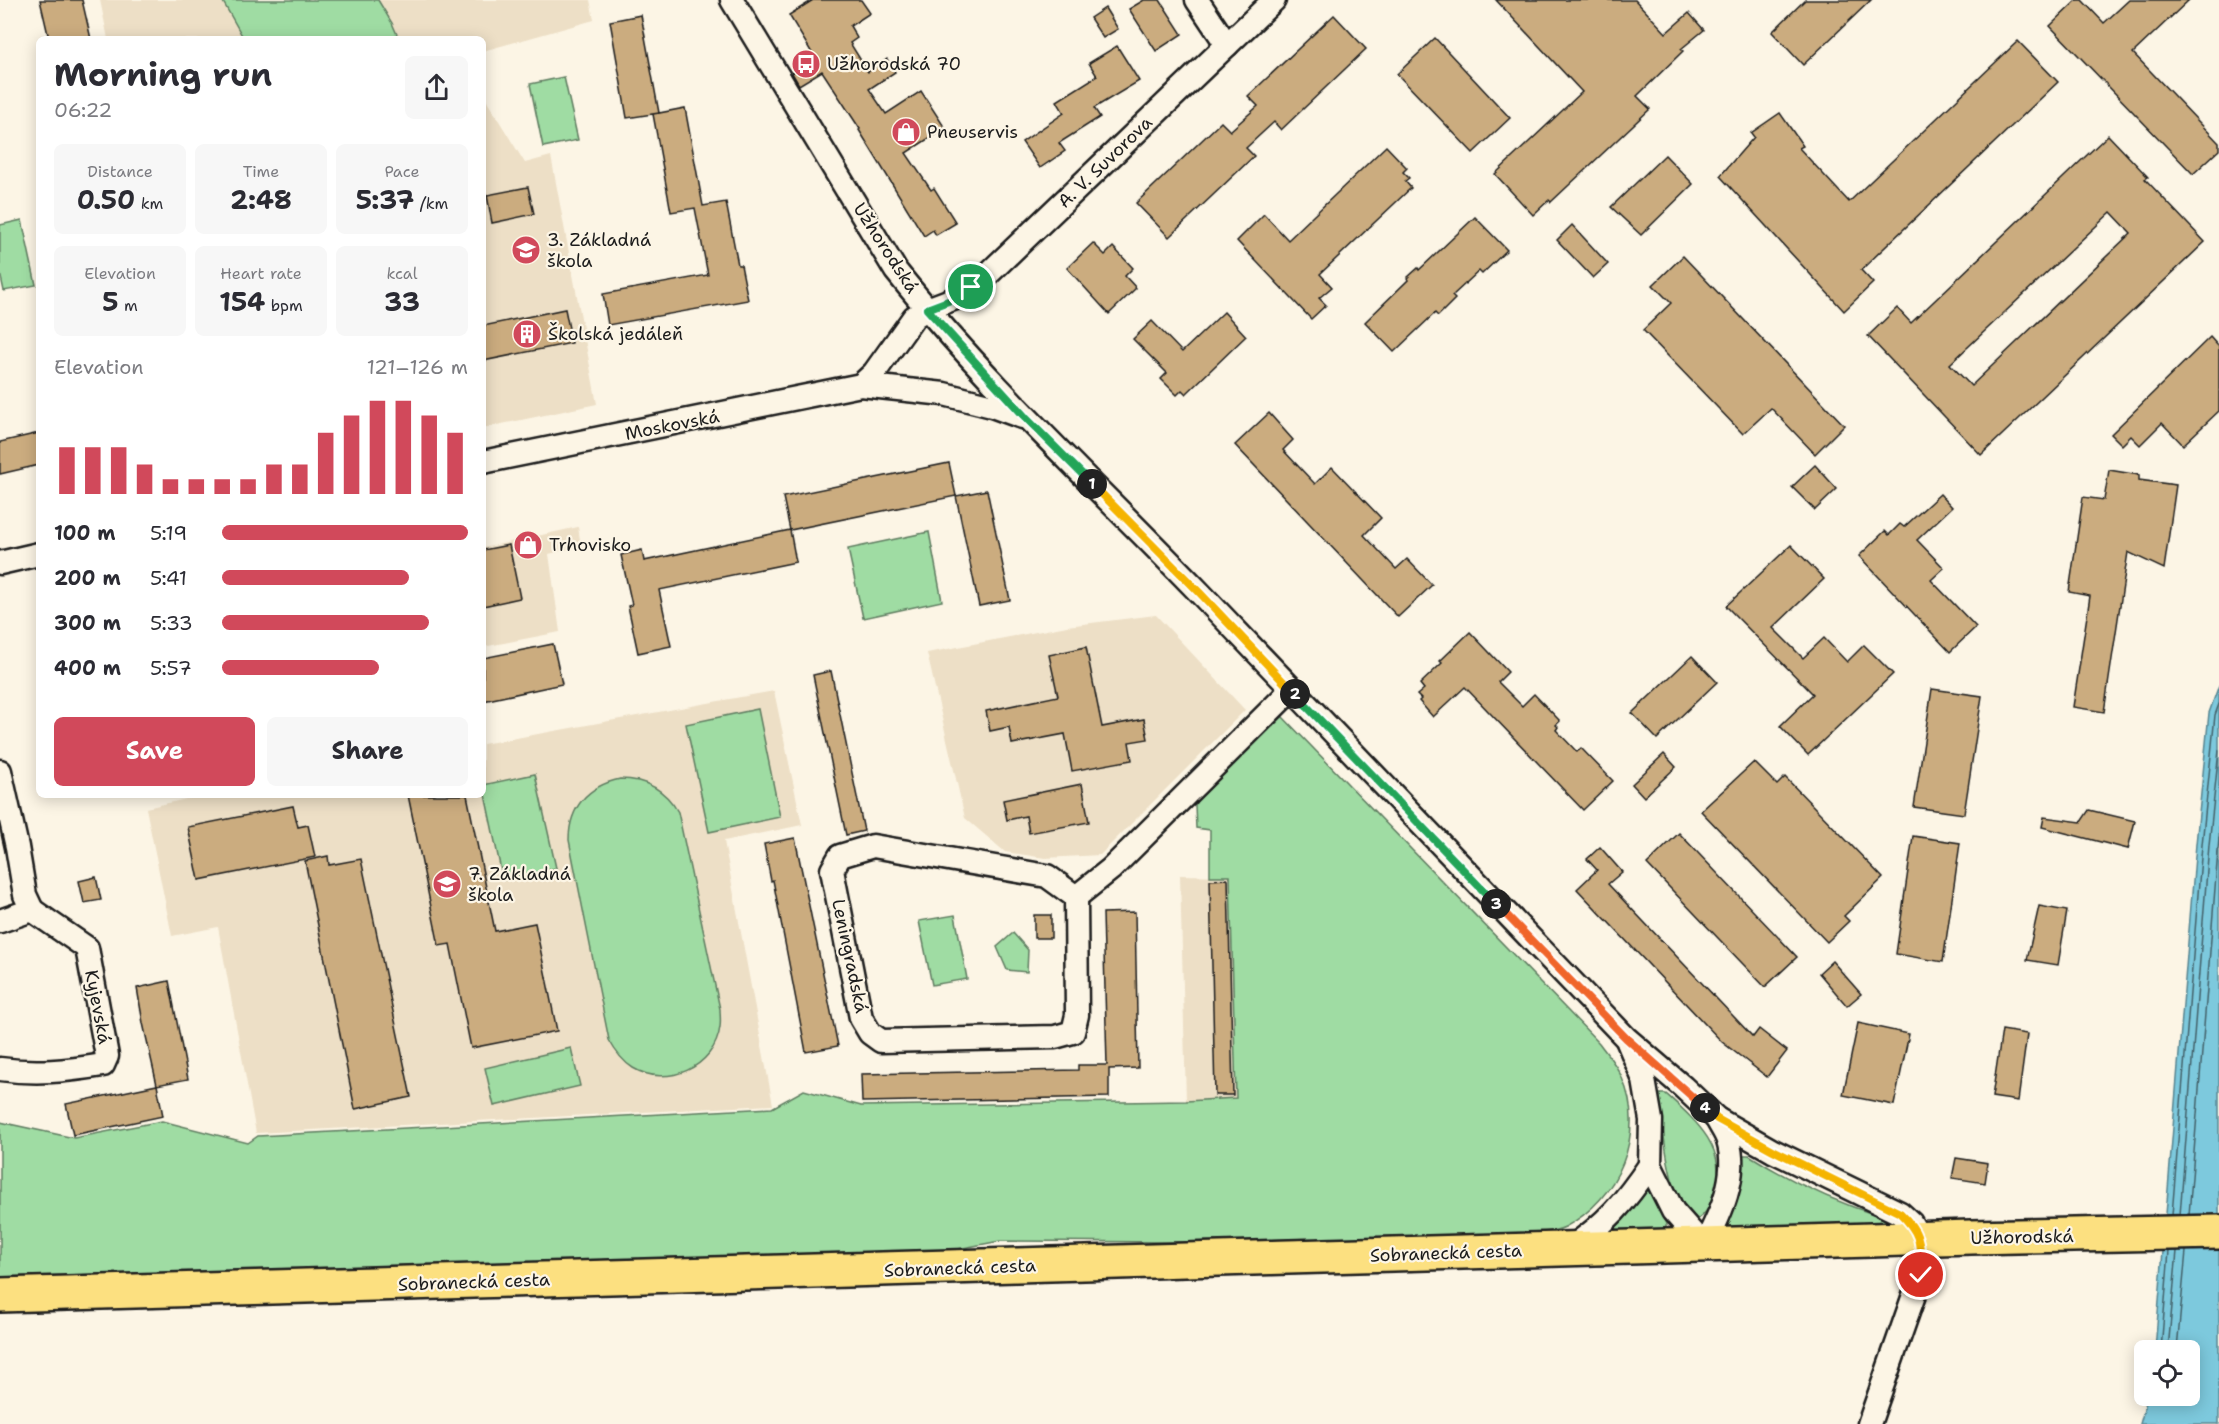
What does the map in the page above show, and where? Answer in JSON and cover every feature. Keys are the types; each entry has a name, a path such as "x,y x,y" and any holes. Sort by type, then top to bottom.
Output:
{"main road":[{"name":"Užhorodská","path":"1920,1239 2219,1232"},
{"name":"Sobranecká cesta","path":"0,1295 1920,1239"}],"street":[{"name":"Užhorodská","path":"732,0 896,271 927,309 1026,418 1199,592 1626,1038 1717,1119 1773,1150 1900,1213 1911,1223 1920,1239"},
{"path":"1197,0 1227,45"},
{"name":"A. V. Suvorova","path":"927,309 956,298 986,276 1274,0"},
{"path":"861,386 874,373 914,317 927,309"},
{"name":"Moskovská","path":"486,461 861,386 944,394 992,406 1026,418"},
{"path":"0,563 36,555"},
{"path":"1076,897 1111,869 1291,690"},
{"path":"0,771 25,895 32,910 0,921"},
{"name":"Leningradská","path":"873,846 1047,876 1076,897 1077,1015 1073,1032 1055,1037 881,1041 870,1033 861,1018 832,870 840,856 873,846"},
{"name":"Kyjevská","path":"0,1069 31,1073 70,1071 102,1065 107,1056 87,948 32,910"},
{"name":"Užhorodská","path":"1626,1038 1644,1080 1652,1120 1650,1165 1673,1211 1704,1246 1721,1211 1731,1168 1728,1140 1717,1119"},
{"path":"1567,1250 1603,1224 1628,1197 1650,1165"},
{"path":"1869,1424 1921,1275 1920,1239"}],"shaded area":[{"path":"100,0 590,0 594,20 486,50 486,36 107,36"},
{"name":"3. Základná škola","path":"486,100 525,163 551,156 597,404 486,427"},
{"path":"578,527 581,546 549,554 560,632 486,646 486,547"},
{"path":"1156,615 1245,710 1100,855 1045,858 1005,852 965,818 927,653 1067,626"},
{"name":"7. Základná škola","path":"774,691 802,825 724,841 773,1105 256,1133 218,927 172,936 146,808 191,798 486,798 486,743"},
{"path":"1180,875 1230,876 1236,1098 1186,1101"}],"green space":[{"path":"222,0 378,0 398,36 242,36"},
{"path":"564,77 578,140 543,147 530,84"},
{"path":"22,220 36,285 4,291 0,273 0,225"},
{"path":"929,532 942,601 863,618 848,549"},
{"path":"758,709 780,817 709,832 686,724"},
{"path":"1281,715 1599,1043 1622,1078 1629,1099 1631,1121 1629,1142 1623,1163 1600,1200 1584,1215 1565,1227 1524,1234 1176,1242 1000,1241 947,1251 0,1277 0,1122 74,1138 162,1121 248,1143 258,1136 772,1108 804,1090 861,1106 1186,1101 1236,1098 1230,876 1210,876 1210,830 1196,828 1195,805 1200,794"},
{"path":"535,774 556,868 503,880 486,798 486,784"},
{"path":"620,779 638,781 654,787 667,797 678,812 720,1009 720,1027 709,1054 699,1063 674,1075 646,1074 633,1068 619,1056 609,1040 569,840 572,818 582,800 599,787"},
{"path":"955,915 967,979 932,985 919,921"},
{"path":"1013,933 1028,950 1027,972 1007,970 997,947"},
{"path":"571,1048 580,1086 494,1106 485,1068"},
{"path":"1660,1094 1666,1094 1698,1125 1713,1148 1717,1161 1718,1175 1715,1195 1706,1211 1696,1221 1679,1200 1673,1184 1659,1100"},
{"path":"1743,1155 1749,1155 1815,1191 1885,1218 1888,1222 1884,1226 1726,1228 1739,1195"},
{"path":"1647,1188 1666,1224 1666,1231 1611,1232 1612,1227"}],"water":[{"path":"2219,685 2219,1424 2140,1424 2145,1406 2200,1406 2200,1340 2156,1340 2196,844 2209,713"}],"building":[{"path":"40,0 82,0 90,36 48,36"},
{"path":"813,0 861,0 870,13 850,26 857,38 850,43 868,72 887,59 895,72 869,89 886,114 921,91 945,128 906,153 931,190 934,188 956,223 936,235 933,230 924,236 860,129 822,71 799,85 792,73 815,58 789,15"},
{"path":"1144,0 1160,0 1182,34 1156,51 1129,9"},
{"path":"1496,0 1635,0 1666,33 1689,13 1704,30 1681,49 1683,51 1637,96 1650,109 1551,202 1549,200 1533,215 1495,174 1582,92"},
{"path":"1805,0 1871,0 1803,65 1772,32"},
{"path":"2077,0 2082,0 2104,23 2129,0 2189,0 2133,53 2219,143 2219,150 2193,174 2050,26"},
{"path":"1105,8 1118,29 1103,38 1090,18"},
{"path":"641,15 659,113 627,118 610,21"},
{"path":"1334,15 1366,49 1281,130 1274,122 1246,148 1254,156 1169,237 1136,203 1221,122 1230,131 1258,106 1248,96"},
{"path":"1435,38 1510,118 1473,153 1397,74"},
{"path":"2018,41 2058,82 1861,270 1873,283 1844,311 1720,176 1754,137 1751,133 1780,113 1803,146 1799,148 1849,202"},
{"path":"1117,46 1139,81 1094,108 1100,117 1059,143 1065,151 1040,168 1022,142 1064,113 1057,101 1097,76 1089,63"},
{"path":"685,108 703,206 726,202 738,265 741,265 748,300 608,325 603,294 708,275 695,208 671,212 653,114"},
{"path":"2108,135 2148,177 2145,179 2205,242 1981,455 1868,336 1897,308 1911,323","holes":["2111,212 2131,233 1971,386 1950,364"]},
{"path":"1386,146 1407,168 1403,172 1409,178 1405,181 1411,188 1320,274 1332,287 1319,298 1326,305 1311,319 1237,241 1264,214 1288,240"},
{"path":"1665,155 1693,184 1641,235 1611,207"},
{"path":"528,187 534,214 492,223 487,195"},
{"path":"1475,217 1507,250 1482,274 1479,271 1452,296 1455,299 1438,316 1435,313 1394,352 1365,322 1408,280 1407,278 1418,268 1419,270"},
{"path":"1572,225 1608,264 1593,278 1557,240"},
{"path":"1093,243 1105,255 1113,247 1133,268 1125,276 1136,288 1109,314 1067,268"},
{"path":"1683,256 1844,425 1815,454 1771,408 1743,434 1643,330 1671,303 1653,285"},
{"name":"Školská jedáleň","path":"565,309 572,343 486,360 486,325"},
{"path":"1224,312 1246,336 1186,394 1182,390 1177,395 1161,379 1167,373 1133,339 1152,321 1182,352"},
{"path":"2210,337 2219,347 2219,411 2183,445 2162,423 2140,445 2131,436 2122,445 2111,434"},
{"path":"1269,413 1293,440 1283,450 1315,484 1332,467 1381,518 1364,535 1396,569 1407,559 1432,585 1398,617 1235,445"},
{"path":"36,434 36,466 0,474 0,442"},
{"path":"949,463 956,496 790,530 783,497"},
{"path":"1815,465 1837,489 1815,510 1792,487"},
{"path":"2109,470 2139,475 2139,480 2176,485 2164,569 2128,552 2104,712 2073,707 2090,596 2069,592 2083,497 2104,500"},
{"path":"987,490 1010,600 979,606 956,496"},
{"path":"1940,494 1952,507 1917,540 1944,568 1931,580 1976,627 1950,652 1859,556 1885,531 1889,535 1900,524 1904,527"},
{"path":"790,530 796,562 659,590 671,646 638,653 628,606 632,605 621,555 642,550 644,561"},
{"path":"509,545 520,598 486,605 486,549"},
{"path":"1791,545 1824,579 1773,628 1803,658 1824,638 1847,662 1864,645 1893,674 1808,755 1780,726 1813,694 1726,606"},
{"path":"1470,632 1508,672 1498,682 1522,706 1534,694 1560,721 1556,725 1558,727 1556,730 1577,752 1581,748 1613,781 1583,810 1465,687 1433,717 1419,701 1421,699 1417,695 1424,689 1420,684"},
{"path":"553,644 562,684 486,700 486,657"},
{"path":"1086,647 1102,727 1144,719 1148,739 1129,742 1132,760 1072,771 1065,734 1012,744 1009,727 990,731 986,711 1058,696 1049,655"},
{"path":"1692,656 1717,682 1657,739 1632,713"},
{"path":"831,671 864,831 846,835 813,675"},
{"path":"1932,689 1982,696 1964,814 1914,807"},
{"path":"1664,754 1676,767 1644,797 1632,784"},
{"path":"1754,762 1777,785 1785,777 1883,878 1844,916 1849,921 1827,942 1701,811"},
{"path":"1082,784 1089,822 1029,833 1026,816 1007,820 1003,800"},
{"path":"409,798 468,798 495,931 535,923 557,1031 471,1048 450,944 439,946"},
{"path":"293,806 298,827 308,825 315,857 199,880 188,827"},
{"path":"2089,810 2135,821 2128,849 2042,827 2044,817 2081,822"},
{"path":"1679,833 1797,957 1765,987 1647,864"},
{"path":"1913,836 1960,843 1943,962 1896,954"},
{"path":"795,838 838,1046 806,1052 764,844"},
{"path":"1600,847 1622,872 1608,884 1753,1037 1759,1029 1787,1051 1767,1077 1722,1042 1577,889 1597,870 1587,859"},
{"path":"328,856 329,865 361,859 411,1097 355,1109 305,861"},
{"path":"96,877 101,900 84,903 79,881"},
{"path":"1228,879 1233,1095 1215,1095 1210,880"},
{"path":"2039,906 2067,911 2058,965 2027,960"},
{"path":"1135,912 1138,1068 1109,1069 1109,1097 862,1102 861,1074 1078,1070 1078,1065 1107,1065 1103,913"},
{"path":"1034,915 1051,915 1051,938 1034,938"},
{"path":"1832,961 1861,994 1847,1006 1819,973"},
{"path":"169,981 188,1079 157,1085 137,988"},
{"path":"1858,1023 1909,1034 1894,1105 1843,1095"},
{"path":"2002,1030 2027,1034 2018,1101 1992,1097"},
{"path":"157,1085 163,1116 73,1135 66,1104"},
{"path":"1956,1158 1988,1163 1985,1183 1952,1178"}],"place":[{"name":"Užhorodská 70","path":"806,64"},
{"name":"Pneuservis","path":"906,132"},
{"name":"3. Základná škola","path":"526,250"},
{"name":"Školská jedáleň","path":"527,334"},
{"name":"Trhovisko","path":"528,545"},
{"name":"7. Základná škola","path":"447,884"}],"route":[{"path":"971,287 956,298 927,309 1026,418 1199,592 1626,1038 1717,1119 1773,1150 1900,1213 1911,1223 1920,1239 1921,1275"}]}
